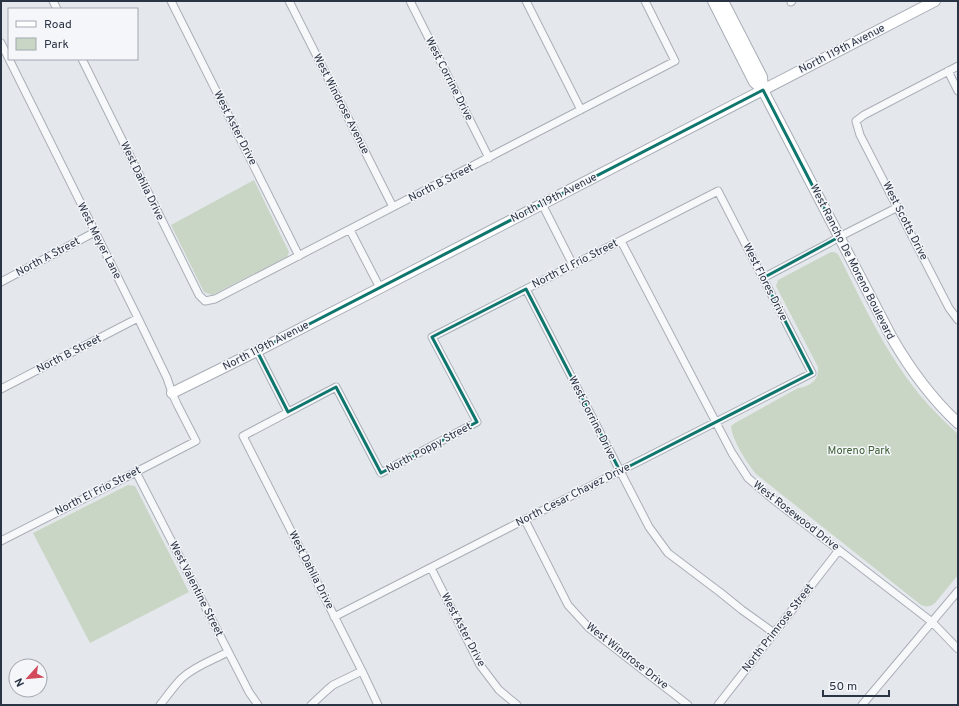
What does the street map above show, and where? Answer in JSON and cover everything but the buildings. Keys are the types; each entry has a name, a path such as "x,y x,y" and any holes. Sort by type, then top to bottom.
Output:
{"street":[{"name":"West Aster Drive","path":"171,1 299,256"},
{"name":"West Windrose Avenue","path":"289,1 392,208"},
{"name":"West Corrine Drive","path":"410,1 489,158"},
{"path":"526,1 581,110"},
{"name":"North B Street","path":"205,301 215,299 675,61 645,1"},
{"name":"West Rancho De Moreno Boulevard","path":"713,1 754,82 763,90 884,325 924,387 958,423"},
{"name":"West Rancho De Moreno Boulevard","path":"723,1 762,77 763,90"},
{"name":"North 119th Avenue","path":"172,393 380,288 935,1"},
{"name":"West Meyer Lane","path":"1,43 8,57"},
{"name":"West Meyer Lane","path":"9,60 138,318 167,378 172,393 196,441"},
{"name":"West Dahlia Drive","path":"82,60 199,295 205,301"},
{"path":"958,66 948,71 958,91"},
{"name":"West Scotts Drive","path":"948,71 864,115 856,121 860,135 949,308 958,320"},
{"name":"North El Frio Street","path":"477,422 432,338 718,191"},
{"name":"West Flores Drive","path":"718,191 812,373"},
{"path":"542,204 574,265"},
{"path":"763,278 898,207"},
{"path":"350,230 380,288"},
{"name":"North A Street","path":"1,282 95,232"},
{"name":"West Rosewood Drive","path":"621,241 732,453 748,478 774,500 932,622 958,649"},
{"name":"West Corrine Drive","path":"526,289 649,527 668,553 774,633"},
{"name":"North B Street","path":"1,389 138,318"},
{"path":"257,351 288,412"},
{"name":"North Cesar Chavez Drive","path":"334,617 812,373"},
{"name":"North Poppy Street","path":"288,412 336,387 381,473 477,422"},
{"name":"West Dahlia Drive","path":"288,412 243,436 378,705"},
{"name":"North El Frio Street","path":"1,540 196,441"},
{"name":"West Valentine Street","path":"136,472 248,692 258,705"},
{"name":"West Windrose Drive","path":"525,520 568,605 589,628 688,705"},
{"name":"North Primrose Street","path":"718,705 839,550"},
{"name":"West Aster Drive","path":"431,568 480,666 499,690 517,705"},
{"path":"862,705 958,591"},
{"path":"160,705 174,687 188,673 228,652"},
{"path":"311,705 333,686 362,671"}],"highlighted area":[{"path":"763,90 839,237 763,278 812,373 620,471 526,289 432,337 477,422 381,473 336,387 288,412 257,351"}],"green space":[{"path":"254,180 289,252 287,257 212,295 204,292 171,225"},
{"name":"Moreno Park","path":"831,252 838,254 878,332 896,363 930,407 958,434 958,575 935,603 930,606 921,605 756,474 740,451 732,432 731,426 735,423 798,388 807,386 816,379 818,367 776,286 778,280"},
{"path":"128,485 135,486 189,592 90,643 33,533"}]}
